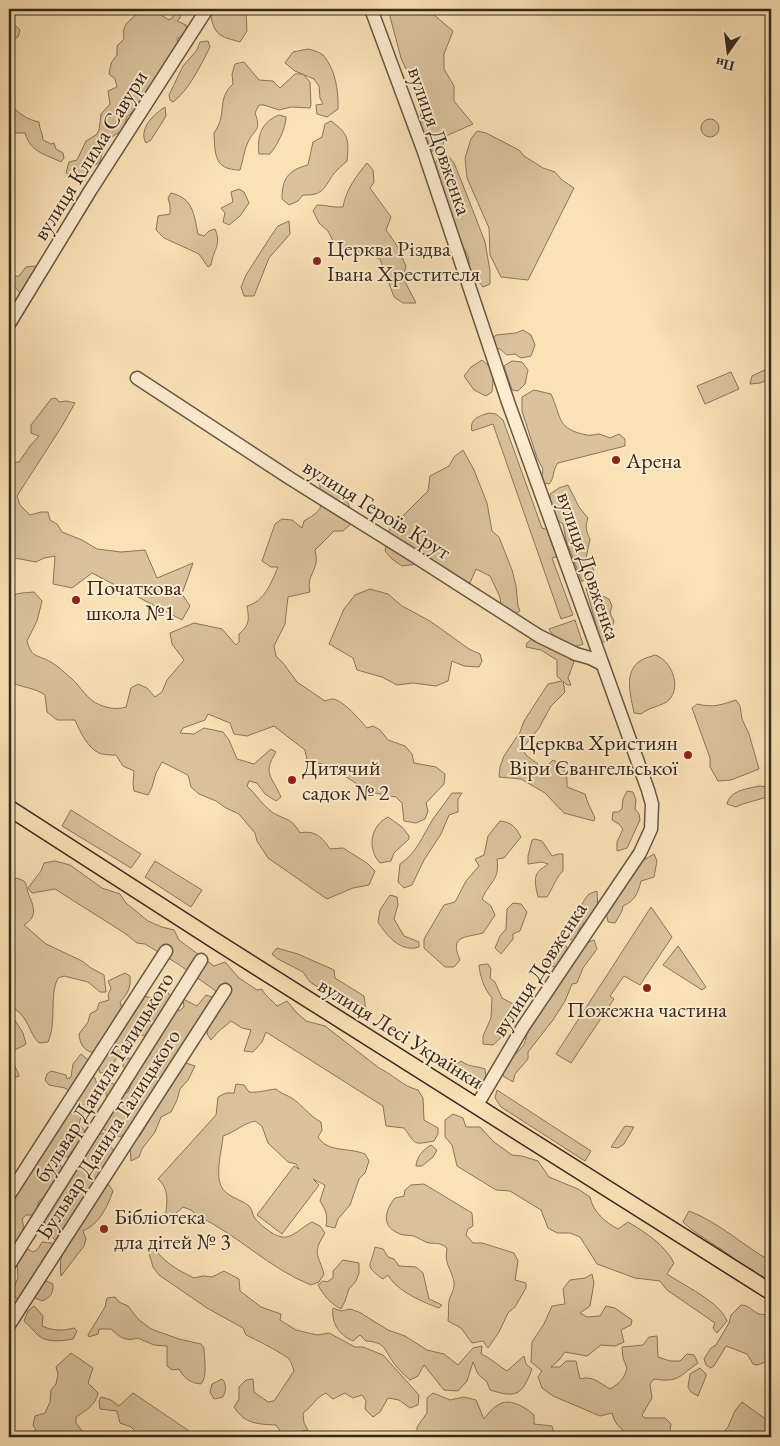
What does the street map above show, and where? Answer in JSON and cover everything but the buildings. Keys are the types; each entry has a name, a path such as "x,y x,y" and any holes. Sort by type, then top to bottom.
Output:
{"main road":[{"name":"вулиця Лесі Українки","path":"9,808 771,1292"}],"street":[{"name":"вулиця Клима Савури","path":"9,324 90,191 207,9"},
{"name":"вулиця Довженка","path":"371,9 424,152 508,402 570,568 652,804 651,830 640,853 523,1027 477,1106"},
{"name":"вулиця Героїв Крут","path":"137,378 296,482 539,636 602,664"},
{"name":"Бульвар Данила Галицького","path":"9,1195 166,951"},
{"name":"бульвар Данила Галицького","path":"9,1265 201,960"},
{"name":"Бульвар Данила Галицького","path":"9,1325 225,990"}],"shaded area":[{"path":"137,9 155,9 155,11 169,20 175,13 181,14 177,21 186,25 187,32 177,39 178,43 141,103 127,117 123,130 107,143 100,162 92,167 86,175 76,177 66,173 69,162 77,160 86,141 96,135 99,130 101,114 110,104 108,91 117,87 115,79 109,74 111,63 117,55 117,46 124,39 125,25 136,15"},
{"path":"215,9 250,9 246,13 247,31 240,42 224,37 217,32 211,17"},
{"path":"388,9 427,9 453,31 444,54 444,69 454,86 454,101 473,124 446,136 441,149 432,151 421,129 420,102 414,88 413,77 406,69 401,58"},
{"path":"9,22 13,23 20,30 18,37 10,42 9,52"},
{"path":"208,41 210,47 199,69 184,91 173,102 170,100 169,95 183,66 197,50 200,42"},
{"path":"308,49 323,55 331,67 335,80 338,109 327,117 317,114 316,105 323,104 320,98 319,86 314,79 295,71 285,63 293,52"},
{"path":"244,62 259,80 273,81 280,88 295,74 303,74 310,82 311,105 310,108 291,107 279,110 259,105 255,113 258,123 257,127 247,145 240,170 231,169 221,164 216,154 214,133 218,126 225,95 233,84 232,74 235,64"},
{"path":"9,105 12,105 17,111 31,120 39,122 43,140 51,144 54,143 56,149 63,153 64,158 61,162 34,148 25,133 9,133"},
{"path":"165,107 166,116 151,140 146,143 144,132 148,122"},
{"path":"279,115 286,117 278,142 270,154 259,154 259,141 264,126"},
{"path":"706,119 714,119 719,124 717,135 706,137 701,132 701,124"},
{"path":"331,121 341,130 348,143 347,161 337,170 321,191 311,195 303,195 298,201 289,205 282,199 285,181 291,173 308,165 313,142 322,137 325,124"},
{"path":"477,131 486,133 519,150 524,156 543,168 555,172 562,180 574,188 528,280 501,277 490,255 489,228 467,178 465,158 471,139"},
{"path":"446,153 454,163 485,242 490,271 490,284 483,287 470,271 468,256 459,239 438,181 435,164 438,158"},
{"path":"367,163 373,170 374,182 370,188 391,217 386,230 396,244 406,266 403,278 416,303 403,303 394,297 380,259 365,253 346,250 333,241 328,231 319,223 313,211 317,205 343,207 346,195 352,184"},
{"path":"239,189 244,192 249,203 240,216 229,225 223,222 225,213 221,208 233,202 231,192"},
{"path":"171,193 178,195 188,203 194,214 198,234 204,236 209,231 215,229 218,239 211,265 208,267 199,254 164,238 156,230 158,216 170,214 168,198"},
{"path":"289,221 290,234 269,258 254,296 244,296 241,287 246,275 278,226"},
{"path":"36,266 37,278 22,296 16,288 9,285 9,277 19,276 26,267"},
{"path":"523,330 531,335 535,345 531,356 521,358 515,354 507,355 500,349 492,348 490,342 496,335 516,333"},
{"path":"482,360 494,370 492,392 486,396 474,390 464,376 471,367"},
{"path":"512,361 522,362 528,370 525,384 518,391 512,390 504,366"},
{"path":"771,367 771,379 750,384 752,376"},
{"path":"731,372 739,389 705,404 697,386"},
{"path":"534,390 551,394 565,426 587,435 599,434 610,438 619,434 625,439 625,446 558,463 549,484 541,482 543,469 537,458 522,411 522,397"},
{"path":"56,398 59,402 75,403 17,496 20,505 30,515 48,512 50,520 57,524 62,532 82,540 97,549 121,552 145,550 157,578 193,563 182,594 190,606 182,620 92,573 72,588 53,584 55,556 36,562 9,557 9,463 19,462 39,436 31,433 31,425 51,399"},
{"path":"489,413 496,414 503,420 542,528 548,530 558,556 552,558 573,615 561,619 493,424 472,431 473,421"},
{"path":"463,450 474,470 487,503 492,531 499,537 512,570 520,611 513,615 501,605 500,597 490,576 476,569 470,583 418,564 402,566 385,551 389,530 428,491 430,476 449,466 454,457"},
{"path":"320,480 335,486 344,495 350,508 351,524 343,531 334,531 315,550 316,563 310,581 310,592 288,597 285,624 274,646 276,656 297,682 325,701 337,700 352,711 367,728 373,726 380,730 388,740 405,746 412,754 414,763 436,767 445,774 444,784 426,803 428,811 425,819 416,823 404,821 402,803 396,797 369,792 330,766 307,760 305,750 274,726 247,736 234,734 230,723 208,714 205,720 183,728 180,733 194,734 204,728 223,732 229,740 237,759 254,764 271,749 276,752 269,770 281,797 276,801 265,794 257,783 249,781 247,786 268,809 291,822 300,833 305,832 318,835 330,849 343,848 367,863 375,871 369,885 353,888 327,899 268,858 257,841 255,833 239,814 199,794 191,787 188,775 162,762 148,795 134,791 134,771 123,766 116,755 95,751 79,730 75,720 57,720 47,712 45,695 9,681 9,598 21,593 34,592 42,601 37,621 27,641 31,651 56,666 72,679 91,700 106,707 126,707 131,688 138,684 147,688 155,697 162,692 167,680 184,660 172,644 170,633 194,623 222,629 236,645 239,642 239,634 248,622 247,606 263,596 278,567 271,567 262,561 275,524 282,519 292,520 302,528 304,521 318,512 320,508 322,496"},
{"path":"568,485 579,507 588,518 586,529 590,539 586,558 594,570 582,582 566,540 563,524 553,517 550,507 550,494"},
{"path":"593,587 598,594 609,599 612,606 610,613 614,621 608,641 599,643 597,640 597,628 586,588"},
{"path":"370,589 388,594 402,606 430,621 469,649 480,654 482,661 479,667 464,666 452,661 448,681 436,686 413,683 397,685 382,677 357,670 353,658 329,644 344,609 355,595"},
{"path":"575,620 583,644 578,646 564,643 555,637 549,629"},
{"path":"532,639 545,641 574,662 568,678 571,685 567,685 563,681 565,692 551,706 539,728 522,749 527,756 542,767 548,765 553,760 563,768 567,778 567,787 585,794 595,818 594,821 564,813 545,793 521,779 499,777 504,756 548,684 562,681 557,676 557,660 541,650 526,647 527,643"},
{"path":"655,655 666,662 673,674 675,688 673,694 663,704 641,714 634,713 630,692 631,672 640,661"},
{"path":"736,700 740,706 742,719 749,734 759,769 731,780 718,781 710,767 710,758 692,708 697,704 708,706"},
{"path":"759,786 768,787 771,791 767,797 736,807 727,804 735,793"},
{"path":"627,791 633,792 636,800 635,809 639,814 640,820 627,848 617,851 617,842 623,829 612,820 613,812 618,812 622,809 623,799"},
{"path":"452,793 462,793 458,799 458,812 449,815 441,834 424,860 412,885 404,888 398,882 400,864 411,855 433,819"},
{"path":"71,810 141,854 131,868 62,826"},
{"path":"388,817 402,827 409,836 409,839 394,853 391,861 380,863 373,851 372,838 377,826"},
{"path":"500,821 513,826 521,837 504,858 497,859 496,876 482,899 491,906 495,915 483,933 465,937 458,942 456,946 460,960 454,967 445,967 424,948 424,939 444,905 455,902 466,881 479,866 475,859 484,855 488,836"},
{"path":"532,840 542,841 552,856 563,854 563,871 547,897 538,897 535,882 538,872 548,864 542,862 528,864"},
{"path":"654,854 657,861 654,877 641,881 635,896 623,906 615,923 608,922 606,911 634,866"},
{"path":"55,861 70,865 102,888 120,894 126,903 148,921 174,930 179,940 214,966 225,962 239,978 257,990 262,989 277,1006 287,1001 306,1021 325,1026 379,1068 407,1086 418,1090 423,1098 424,1120 438,1128 438,1134 434,1141 418,1143 411,1138 404,1128 386,1126 383,1106 266,1032 262,1042 253,1052 244,1051 251,1030 242,1028 231,1021 211,1040 207,1034 209,1022 220,994 178,964 145,944 137,943 55,889 32,893 28,888 41,871 44,863"},
{"path":"155,861 202,890 191,907 145,877"},
{"path":"17,878 26,884 34,910 32,918 24,925 46,944 82,961 104,975 106,992 100,992 88,982 64,976 58,978 55,985 52,1026 48,1042 39,1043 26,1021 9,1005 9,883"},
{"path":"597,891 598,910 582,925 577,938 573,941 569,938 580,908 589,894"},
{"path":"390,895 397,897 398,905 394,919 404,936 419,942 419,947 406,948 395,942 378,922 380,910"},
{"path":"513,903 521,904 527,912 520,931 513,934 513,939 501,954 495,948 500,936 506,929 507,909"},
{"path":"651,907 672,937 640,985 624,976 610,996 614,999 571,1063 556,1054"},
{"path":"594,940 597,949 583,968 577,983 572,984 565,1001 553,1020 528,1052 528,1059 515,1074 513,1082 503,1076 505,1067 523,1046 527,1034 567,970 583,948"},
{"path":"561,942 567,947 563,966 547,967 544,960"},
{"path":"678,946 706,987 702,990 663,965"},
{"path":"277,948 298,954 334,970 335,978 364,996 366,1011 362,1012 349,1007 310,982 303,972 272,954"},
{"path":"488,964 491,969 490,978 495,982 502,998 515,1005 508,1027 493,1045 483,1044 483,1036 491,1018 492,998 483,982 479,965"},
{"path":"125,973 130,976 130,984 120,1002 123,1012 143,996 152,998 157,995 158,988 162,987 168,992 179,1011 184,1007 183,999 197,1006 206,995 215,998 132,1134 125,1133 120,1137 101,1128 107,1101 105,1086 109,1082 118,1086 124,1094 128,1092 131,1085 123,1066 124,1059 130,1058 139,1065 150,1055 154,1045 146,1036 134,1035 117,1057 109,1072 100,1073 94,1053 83,1046 79,1034 88,1022 90,1014 97,1010 99,1003 109,1000 108,995 111,988 108,981"},
{"path":"9,1011 23,1033 26,1044 12,1053 11,1056 19,1076 10,1079"},
{"path":"81,1054 91,1062 88,1070 95,1078 98,1088 88,1102 79,1124 86,1132 68,1157 54,1155 63,1170 53,1190 39,1201 35,1215 26,1215 22,1219 23,1232 9,1246 9,1197 70,1092 65,1088 49,1085 45,1080 47,1074 51,1071 66,1075 67,1079 71,1077 73,1064"},
{"path":"461,1061 470,1066 485,1069 486,1077 484,1082 475,1086 455,1072 455,1066"},
{"path":"186,1063 195,1066 188,1080 180,1089 171,1112 161,1117 155,1132 142,1149 139,1157 131,1161 130,1147 141,1134 178,1070"},
{"path":"236,1084 244,1085 249,1092 276,1089 290,1097 321,1122 322,1130 318,1137 322,1142 333,1148 365,1154 369,1161 365,1173 359,1179 350,1205 338,1219 335,1228 326,1226 326,1213 320,1201 325,1185 313,1179 319,1185 282,1234 257,1215 294,1166 299,1169 296,1164 288,1162 268,1143 262,1126 255,1121 223,1136 219,1161 219,1181 226,1193 249,1206 259,1223 278,1236 290,1236 312,1222 320,1226 325,1233 317,1250 324,1274 319,1282 311,1285 296,1278 191,1210 183,1207 176,1213 173,1221 165,1218 166,1192 158,1179 216,1115 218,1097 226,1093 234,1093"},
{"path":"497,1090 591,1151 585,1161 501,1107 495,1098"},
{"path":"453,1114 463,1118 466,1127 480,1127 494,1142 512,1155 538,1161 549,1177 578,1189 590,1197 597,1212 613,1226 618,1229 628,1222 648,1235 665,1250 674,1263 667,1274 717,1307 727,1321 717,1333 713,1328 715,1323 667,1290 660,1281 635,1278 597,1264 580,1237 570,1233 557,1233 548,1228 541,1210 510,1191 496,1190 457,1166 452,1145 445,1137 445,1120"},
{"path":"625,1126 634,1127 624,1144 618,1148 611,1147"},
{"path":"103,1133 109,1137 110,1146 116,1153 57,1242 51,1236 44,1221 46,1215 93,1137"},
{"path":"431,1145 437,1150 433,1157 422,1166 416,1166 421,1154"},
{"path":"104,1183 109,1185 113,1191 108,1203 98,1220 83,1231 86,1239 84,1246 61,1276 60,1265 65,1244 80,1226"},
{"path":"424,1184 472,1213 473,1226 468,1229 466,1235 473,1243 482,1243 514,1253 518,1261 515,1280 526,1283 526,1288 515,1307 508,1313 499,1332 488,1348 483,1341 472,1343 461,1328 448,1321 449,1301 454,1282 447,1262 447,1248 414,1236 400,1234 393,1230 387,1222 387,1213 395,1198 404,1196 405,1190 411,1185"},
{"path":"689,1211 711,1221 771,1261 771,1284 758,1279 753,1270 738,1262 687,1226 683,1222"},
{"path":"42,1242 52,1243 53,1247 51,1268 44,1280 53,1284 52,1293 42,1301 33,1297 30,1301 16,1298 12,1292 18,1278 17,1260 24,1247 33,1252 38,1249"},
{"path":"152,1245 160,1256 170,1264 194,1278 212,1277 224,1271 239,1279 240,1291 261,1307 281,1314 280,1320 296,1330 317,1335 329,1333 355,1347 363,1347 383,1355 419,1395 418,1405 410,1408 399,1400 388,1398 380,1412 373,1417 365,1409 366,1401 362,1395 353,1398 345,1393 333,1399 326,1393 319,1397 303,1413 304,1423 308,1430 302,1431 303,1437 284,1437 276,1425 247,1420 234,1407 239,1399 239,1387 246,1380 253,1379 254,1392 268,1402 274,1401 294,1371 290,1360 276,1350 246,1335 243,1328 207,1308 159,1275 153,1267 148,1250"},
{"path":"375,1247 383,1249 388,1257 394,1259 399,1266 416,1267 423,1273 429,1299 442,1305 439,1308 418,1299 397,1286 388,1275 383,1279 373,1271 370,1265"},
{"path":"343,1260 359,1263 359,1273 356,1281 349,1289 341,1309 328,1299 318,1285 323,1281 327,1282 333,1278 333,1271"},
{"path":"592,1274 594,1283 590,1306 580,1313 587,1317 600,1316 606,1306 615,1308 632,1320 631,1325 621,1330 624,1342 615,1346 601,1345 587,1356 565,1352 551,1367 560,1367 566,1361 576,1361 580,1379 592,1379 610,1389 621,1380 627,1368 623,1358 622,1347 643,1345 649,1337 657,1336 658,1357 670,1361 680,1361 687,1354 694,1355 698,1363 682,1375 669,1380 654,1379 650,1384 652,1398 642,1415 645,1418 665,1418 671,1424 669,1437 643,1437 627,1433 621,1429 612,1413 600,1416 553,1396 542,1388 538,1377 542,1371 531,1362 532,1342 544,1324 552,1306 565,1304 563,1289 570,1280 585,1278"},
{"path":"115,1297 119,1302 128,1306 138,1319 151,1329 179,1339 201,1344 204,1348 205,1367 201,1384 188,1380 179,1369 172,1370 167,1366 167,1346 154,1345 138,1338 126,1339 111,1329 99,1329 98,1334 89,1337 88,1335 105,1307 107,1298"},
{"path":"741,1305 759,1314 771,1316 771,1360 757,1365 753,1364 747,1354 726,1346 711,1368 706,1365 704,1359 711,1348 716,1345 729,1323 731,1315"},
{"path":"34,1306 43,1316 42,1326 58,1330 74,1328 77,1331 73,1339 60,1341 41,1338 24,1321 28,1311"},
{"path":"333,1308 341,1311 350,1309 359,1312 388,1330 405,1336 427,1350 444,1354 458,1365 473,1348 482,1346 481,1354 507,1371 524,1356 526,1364 532,1369 521,1390 512,1394 490,1390 487,1382 478,1374 473,1362 467,1381 458,1391 444,1390 424,1365 418,1376 410,1380 397,1367 381,1345 366,1341 360,1335 353,1341 340,1332 333,1319"},
{"path":"71,1353 93,1368 88,1383 98,1393 93,1404 76,1417 76,1423 87,1437 27,1437 36,1429 33,1426 35,1416 45,1413 50,1402 51,1390 56,1384 58,1374 56,1367"},
{"path":"700,1368 706,1376 698,1396 691,1392 688,1387 690,1374"},
{"path":"222,1379 225,1385 224,1395 214,1399 210,1392 212,1384"},
{"path":"133,1393 198,1437 152,1437 145,1432 136,1432 131,1427 120,1423 117,1411 100,1409 99,1401 101,1397 111,1400 119,1406"},
{"path":"433,1393 450,1400 464,1397 476,1400 484,1419 490,1411 502,1403 517,1404 534,1415 534,1424 552,1426 555,1437 417,1437 417,1427 427,1413 427,1398"},
{"path":"742,1402 771,1423 771,1437 719,1437 728,1427 735,1411"}],"place":[{"name":"Церква Різдва Івана Хрестителя","path":"317,261"},
{"name":"Арена","path":"616,460"},
{"name":"Початкова школа №1","path":"76,600"},
{"name":"Церква Християн Віри Євангельської","path":"688,755"},
{"name":"Дитячий садок № 2","path":"292,780"},
{"name":"Пожежна частина","path":"647,988"},
{"name":"Бібліотека дла дітей № 3","path":"104,1229"}]}
